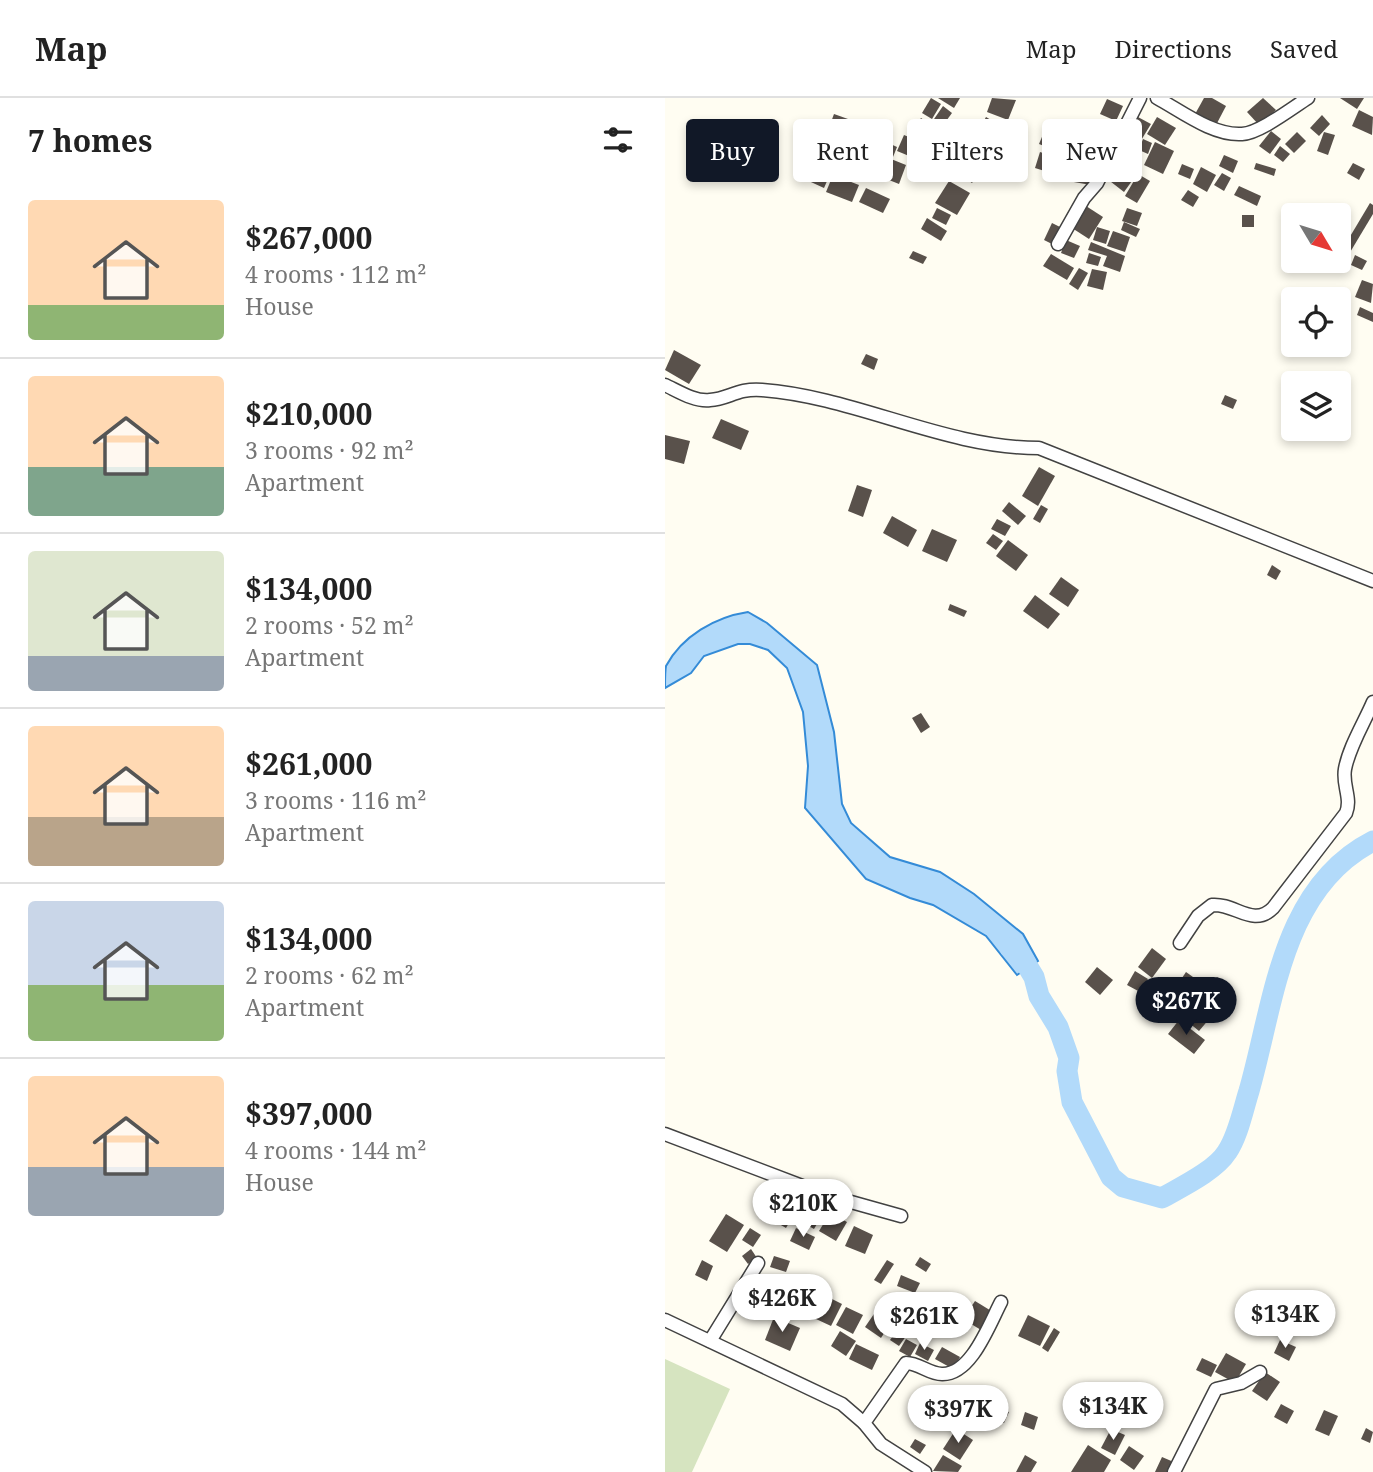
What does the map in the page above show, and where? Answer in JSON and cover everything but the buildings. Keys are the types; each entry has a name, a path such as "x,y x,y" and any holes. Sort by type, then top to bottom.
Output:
{"street":[{"path":"1058,244 1084,198 1097,183 1140,98"},
{"path":"1157,98 1220,130 1241,134 1254,131 1308,98"},
{"path":"665,385 708,401 742,390 763,390 826,400 986,443 1014,448 1039,448 1373,581"},
{"path":"1179,943 1198,916 1212,905 1254,917 1273,908 1346,813 1349,802 1344,782 1346,765 1373,702"},
{"path":"665,1134 826,1195 901,1216"},
{"path":"710,1341 758,1263"},
{"path":"864,1423 906,1363 940,1375 959,1371 970,1359 1001,1303"},
{"path":"665,1320 842,1404 864,1423 881,1444 925,1472"},
{"path":"1174,1472 1216,1389 1241,1383 1260,1372"}],"green space":[{"path":"665,1359 730,1389 692,1472 665,1472"}],"water":[{"path":"748,612 767,623 817,665 834,732 842,804 851,823 890,857 940,872 974,894 1023,934 1038,961 1017,975 986,936 933,905 866,879 805,808 808,766 803,712 787,668 768,650 750,644 738,644 704,656 691,673 665,688 666,666 690,637 712,623"}],"waterway":[{"path":"1010,948 1020,954 1034,977 1039,996 1058,1027 1069,1058 1067,1071 1072,1102 1111,1177 1123,1187 1162,1198 1206,1172 1222,1159 1231,1146 1249,1091 1275,986 1300,918 1318,888 1342,862 1373,841"}]}
